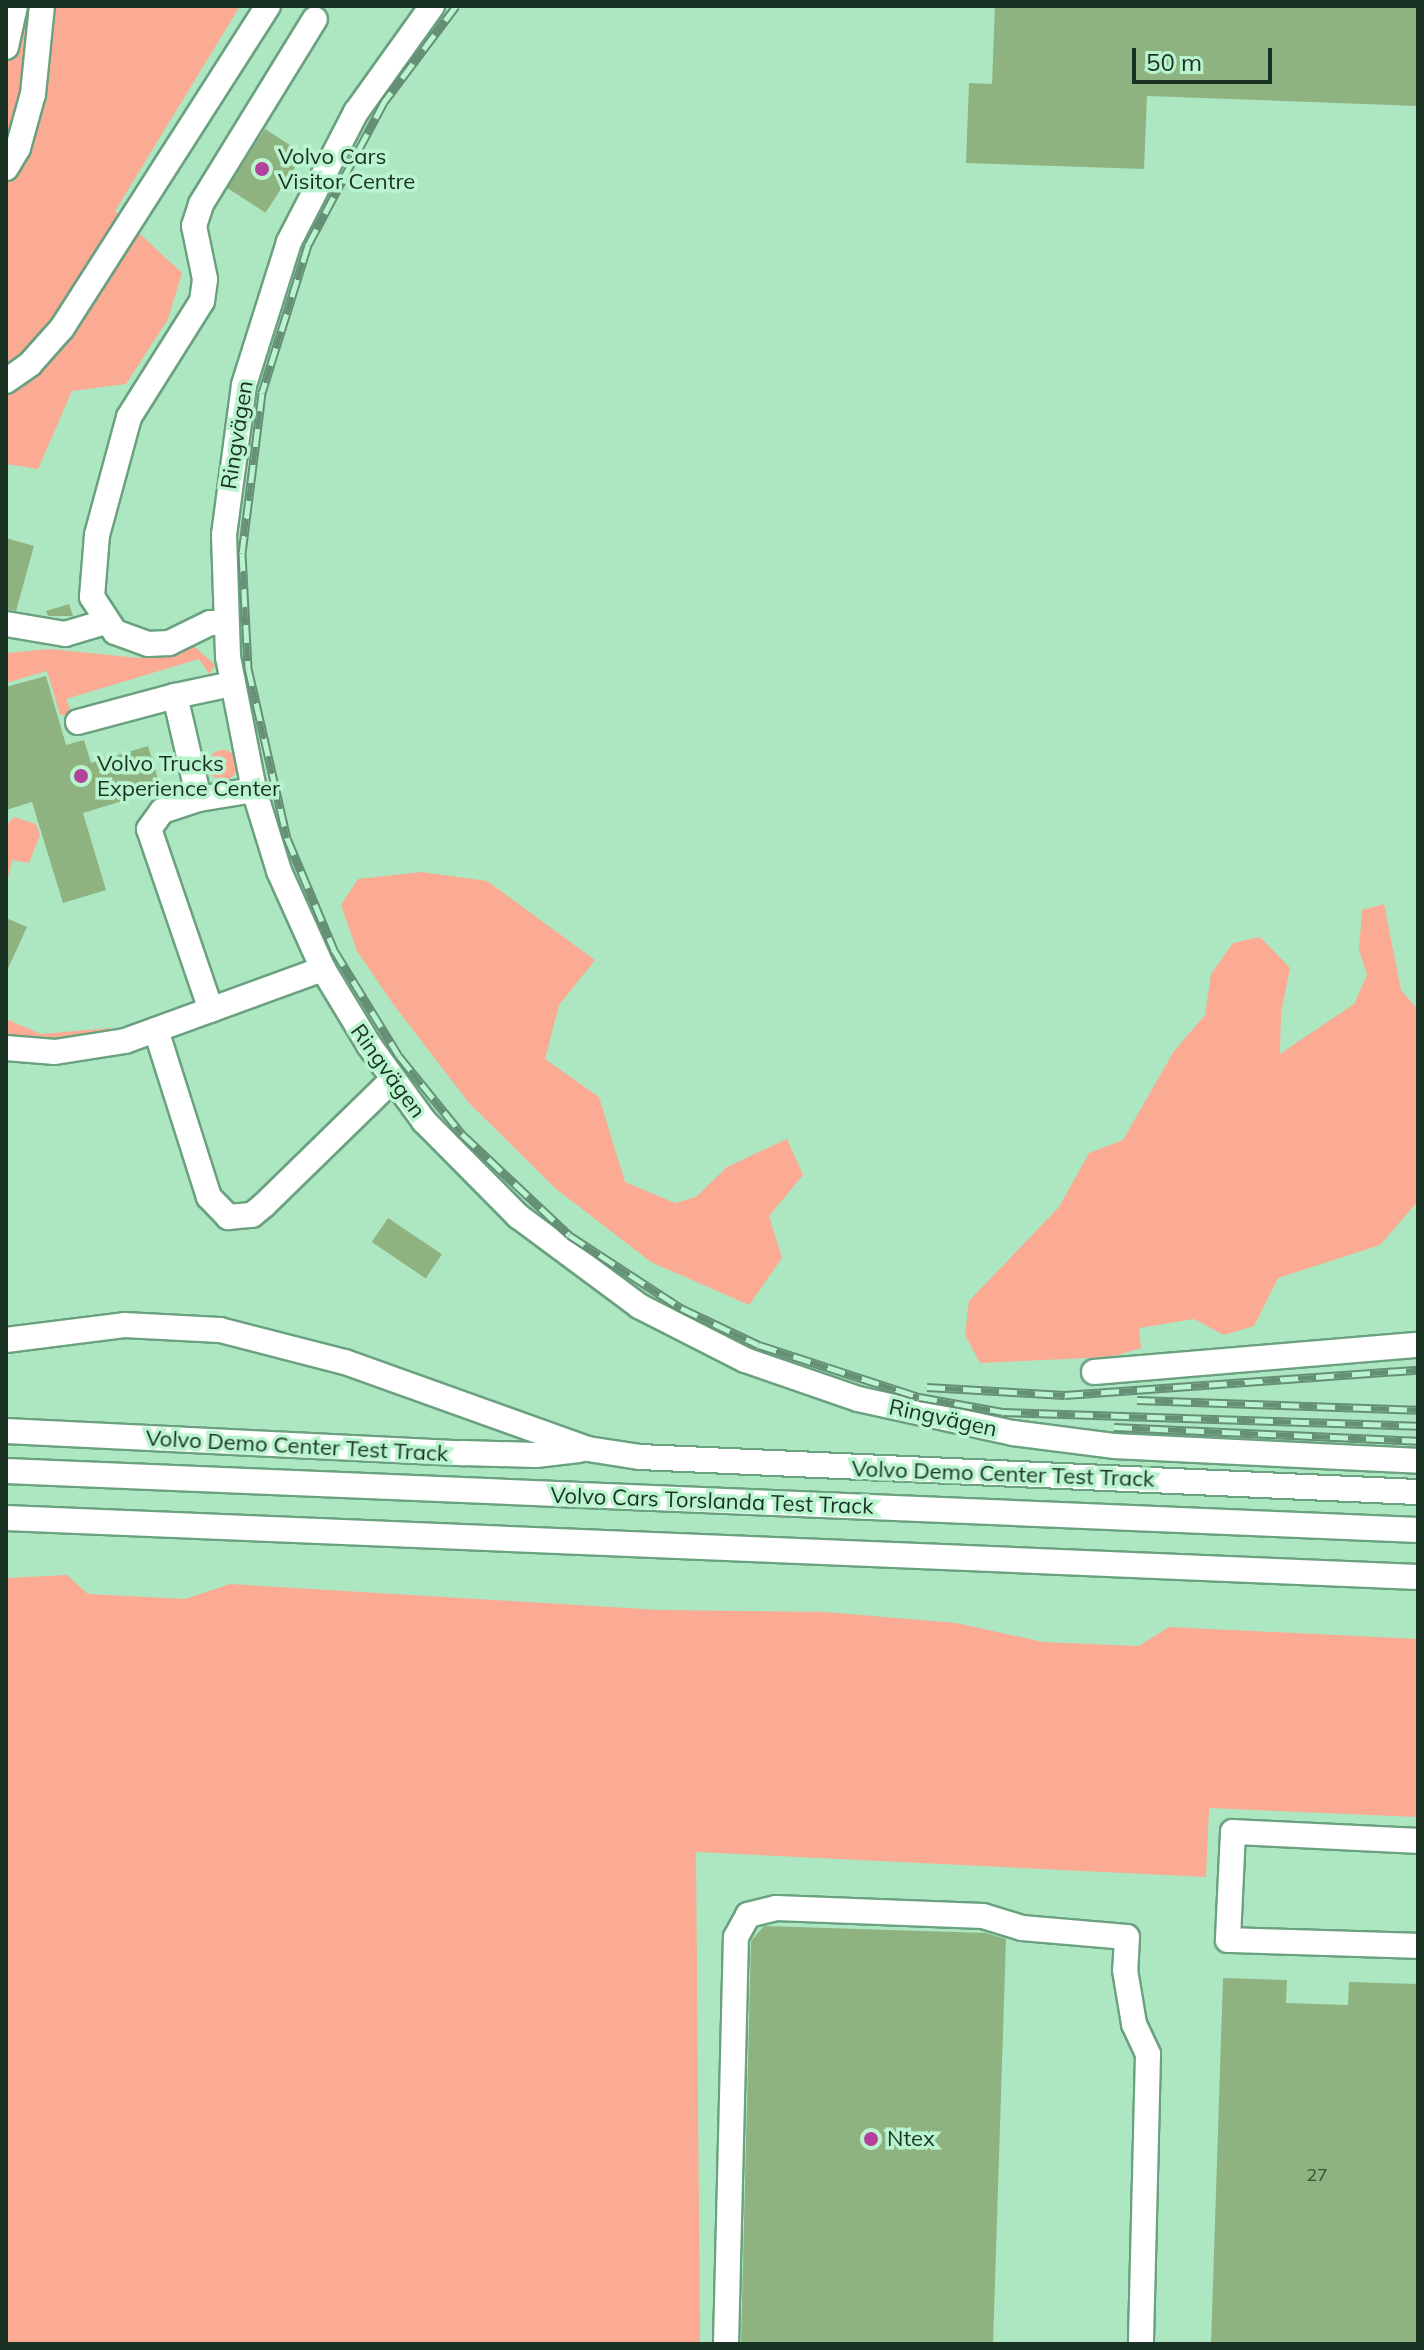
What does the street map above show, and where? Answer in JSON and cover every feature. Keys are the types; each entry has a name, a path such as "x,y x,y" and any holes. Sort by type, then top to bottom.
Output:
{"street":[{"path":"6,47 15,6"},
{"path":"6,168 22,139 33,94 42,6"},
{"path":"6,381 30,364 62,328 268,6"},
{"name":"Ringvägen","path":"432,6 340,139 302,211 269,295 231,460 224,535 225,623 232,684 254,790 279,871 323,969 392,1080 460,1162 581,1267 693,1335 782,1374 910,1412 1028,1435 1115,1446 1418,1461"},
{"path":"225,623 210,623 169,643 148,644 105,622 92,597 97,535 129,417 202,301 205,279 194,226 201,204 315,19"},
{"path":"6,624 65,634 105,622"},
{"path":"78,722 232,684"},
{"path":"175,696 199,799"},
{"path":"211,1010 149,829 162,811 199,799 254,790"},
{"path":"6,1048 91,1048 156,1030 323,969"},
{"path":"156,1030 209,1197 228,1217 252,1215 264,1205 392,1080"},
{"name":"Volvo Demo Center Test Track","path":"6,1340 124,1325 220,1330 345,1362 588,1449"},
{"path":"1094,1372 1418,1345"},
{"name":"Volvo Demo Center Test Track","path":"6,1431 492,1454 588,1449 693,1461 1418,1492"},
{"name":"Volvo Cars Torslanda Test Track","path":"6,1471 1418,1530"},
{"name":"Volvo Cars Torslanda Test Track","path":"6,1518 1418,1577"},
{"path":"1418,1841 1233,1832 1228,1940 1418,1946"},
{"path":"726,2344 736,1937 748,1915 776,1908 983,1916 1022,1928 1127,1937 1125,1970 1134,2024 1148,2054 1141,2344"}],"shaded area":[{"path":"6,6 240,6 115,211 182,273 168,319 126,384 72,391 38,469 6,464"},
{"path":"194,646 215,665 209,674 199,659 66,699 73,716 60,715 47,671 6,683 6,653 50,649 139,658"},
{"path":"223,750 234,754 238,765 234,776 223,780 212,776 208,765 212,754"},
{"path":"14,817 36,824 40,835 29,863 12,860 6,886 6,825"},
{"path":"421,872 487,881 595,960 559,1005 545,1059 599,1097 625,1182 675,1203 696,1197 727,1167 787,1139 803,1175 769,1216 782,1258 749,1305 651,1262 556,1189 469,1103 393,1004 357,951 341,905 358,879"},
{"path":"1384,904 1401,990 1418,1010 1418,1201 1380,1245 1278,1278 1254,1326 1224,1335 1194,1319 1139,1328 1141,1348 1111,1357 980,1363 965,1335 969,1301 1059,1207 1089,1153 1123,1140 1174,1051 1205,1015 1211,974 1233,943 1260,937 1290,968 1281,1013 1280,1054 1354,1004 1367,975 1359,950 1362,910"},
{"path":"6,1019 41,1034 110,1028 111,1034 64,1042 6,1037"},
{"path":"67,1575 88,1594 185,1599 230,1584 660,1610 825,1612 956,1623 1043,1642 1139,1646 1169,1627 1418,1639 1418,1817 1209,1808 1206,1877 696,1852 700,2344 12,2344 6,2341 6,1578"}],"building":[{"path":"995,6 1418,6 1418,106 1147,96 1144,169 966,163 969,83 992,84"},
{"name":"Volvo Cars Visitor Centre","path":"265,129 304,154 265,213 227,188"},
{"path":"6,538 34,546 16,611 6,609"},
{"path":"69,604 73,616 48,616 46,611"},
{"name":"Volvo Trucks Experience Center","path":"46,676 66,745 84,740 91,763 148,746 161,789 83,813 106,890 63,903 32,802 6,810 6,687"},
{"path":"6,918 27,927 6,973"},
{"path":"388,1218 442,1254 426,1278 372,1242"},
{"name":"Ntex","path":"764,1926 986,1933 1006,1939 993,2344 741,2344 751,1941"},
{"path":"1223,1978 1287,1980 1286,2003 1348,2005 1349,1982 1418,1984 1418,2344 1211,2344"}],"railway":[{"path":"456,6 384,102 308,245 262,393 242,553 248,668 287,838 334,950 399,1056 462,1134 569,1235 681,1308 759,1345 919,1397 1003,1412 1418,1426"},
{"path":"927,1387 1065,1395 1418,1370"},
{"path":"1137,1400 1418,1410"},
{"path":"1114,1427 1418,1441"}],"place":[{"name":"Volvo Cars Visitor Centre","path":"262,169"},
{"name":"Volvo Trucks Experience Center","path":"81,776"},
{"name":"Ntex","path":"871,2139"}]}
